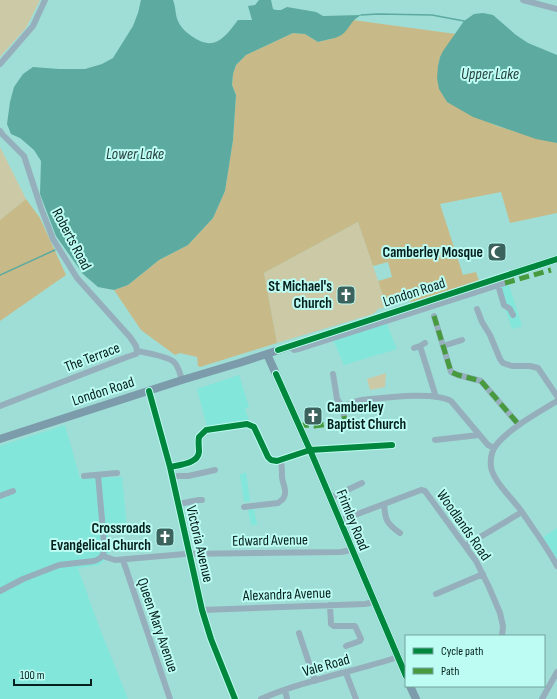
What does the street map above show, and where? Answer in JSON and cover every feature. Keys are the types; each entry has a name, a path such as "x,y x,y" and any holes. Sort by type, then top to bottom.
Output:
{"main road":[{"name":"London Road","path":"0,439 289,346 501,282 557,259"},
{"name":"Frimley Road","path":"267,354 310,450 405,674"},
{"path":"410,687 416,699"}],"street":[{"path":"0,64 33,26 45,0"},
{"path":"523,0 557,9"},
{"name":"Roberts Road","path":"1,133 24,156 39,202 54,239 77,278 130,337 136,346 137,351"},
{"path":"501,282 504,305 510,309 513,315"},
{"path":"472,317 478,312 503,363 512,366 530,366 538,368 557,396"},
{"path":"434,316 451,372 481,381 519,425"},
{"path":"443,346 462,340"},
{"path":"420,346 436,397"},
{"name":"The Terrace","path":"0,406 127,358 136,354 137,351 174,362 179,368 182,380"},
{"path":"332,374 337,399 343,407 344,416"},
{"name":"Victoria Avenue","path":"149,391 170,467 202,610 211,638 235,699"},
{"path":"379,391 379,399"},
{"path":"343,407 358,401 379,399 436,397 446,399 450,401 488,445 494,448"},
{"path":"557,401 519,425 501,440 494,448 491,460 492,471 522,512 557,566"},
{"path":"170,467 196,459 199,455 199,437 206,430 247,424 257,430 268,457 271,460 280,461 310,450 392,445"},
{"path":"435,440 479,435"},
{"path":"244,507 278,503 283,499 286,489 282,477 282,467 280,461"},
{"path":"172,477 188,476 215,470"},
{"path":"84,476 117,473"},
{"path":"0,590 59,565 99,560 103,556 105,552 98,475"},
{"path":"330,498 362,484"},
{"name":"Woodlands Road","path":"340,521 423,490 476,561 500,614 503,626 502,635"},
{"path":"0,496 14,491"},
{"path":"178,504 202,500"},
{"path":"384,504 385,518 392,527 400,533"},
{"path":"465,546 522,512"},
{"name":"Edward Avenue","path":"189,554 341,552 352,550"},
{"name":"Queen Mary Avenue","path":"103,556 110,560 123,560 189,554"},
{"name":"Queen Mary Avenue","path":"123,560 170,699"},
{"path":"436,594 483,574"},
{"name":"Alexandra Avenue","path":"202,610 365,604 374,602"},
{"path":"330,605 332,624 334,626 355,626 357,630 360,641 346,646"},
{"path":"299,633 316,682"},
{"name":"Vale Road","path":"261,699 285,690 398,657"},
{"path":"542,699 557,672"},
{"path":"346,673 356,699"},
{"path":"285,690 287,699"}],"shaded area":[{"path":"0,0 40,0 26,28 0,57"},
{"path":"353,20 456,34 440,57 438,66 447,102 497,126 557,143 557,213 510,223 501,192 440,204 463,275 476,272 479,281 412,302 407,300 387,307 378,281 392,277 388,262 373,266 358,222 264,273 277,343 200,367 198,366 197,357 180,353 175,355 141,330 114,290 128,285 159,260 188,245 213,218 225,191 233,140 236,95 232,85 236,65 246,55 293,33 305,34 318,42 335,38 342,34"},
{"path":"0,147 26,199 0,220"},
{"path":"26,199 40,218 66,275 0,321 0,220"},
{"path":"358,222 387,307 378,309 373,314 277,343 264,273"},
{"path":"509,285 522,326 512,329 498,288"},
{"path":"386,322 397,349 344,365 333,340"},
{"path":"386,373 385,387 370,390 367,379"},
{"path":"239,375 249,407 245,409 249,420 241,423 207,427 197,389"},
{"path":"65,425 80,478 122,477 127,528 108,531 109,555 100,565 78,568 98,624 128,699 0,699 0,446"},
{"path":"246,472 250,501 244,502 240,475"},
{"path":"254,509 257,525 251,525 248,510"},
{"path":"557,528 557,559 543,537"}],"water":[{"name":"Lower Lake","path":"141,0 173,0 177,19 182,28 193,37 207,43 213,43 224,37 238,20 252,20 248,6 255,5 259,0 271,0 273,9 276,10 281,10 287,7 316,12 323,16 361,15 353,21 342,34 336,37 318,42 305,34 293,33 246,55 236,65 232,85 236,95 233,140 225,191 213,218 188,245 159,260 128,285 114,290 98,287 83,274 56,236 40,194 41,161 34,150 20,138 11,134 7,124 14,87 23,74 33,67 85,69 102,64 113,58 133,26"},
{"name":"Upper Lake","path":"483,13 493,15 516,35 528,43 557,55 557,143 536,139 473,117 447,102 439,89 437,78 438,66 443,51 464,21 474,14"}],"waterway":[{"path":"361,15 432,15 464,21"},
{"path":"0,275 55,250"}],"marked path":[{"path":"505,283 551,270"},
{"path":"434,316 451,372 481,381 519,425"},
{"path":"299,426 314,426 345,422 344,416"}],"cycle path":[{"path":"278,350 557,259"},
{"path":"276,374 405,674"},
{"path":"149,391 170,467 202,610 211,639 235,699"},
{"path":"170,467 187,463 198,456 199,437 206,430 247,424 254,427 268,457 271,460 277,461 310,450 392,445"}],"place":[{"name":"Camberley Mosque","path":"497,252"},
{"name":"St Michael's Church","path":"346,295"},
{"name":"Camberley Baptist Church","path":"313,416"},
{"name":"Crossroads Evangelical Church","path":"165,537"}]}
